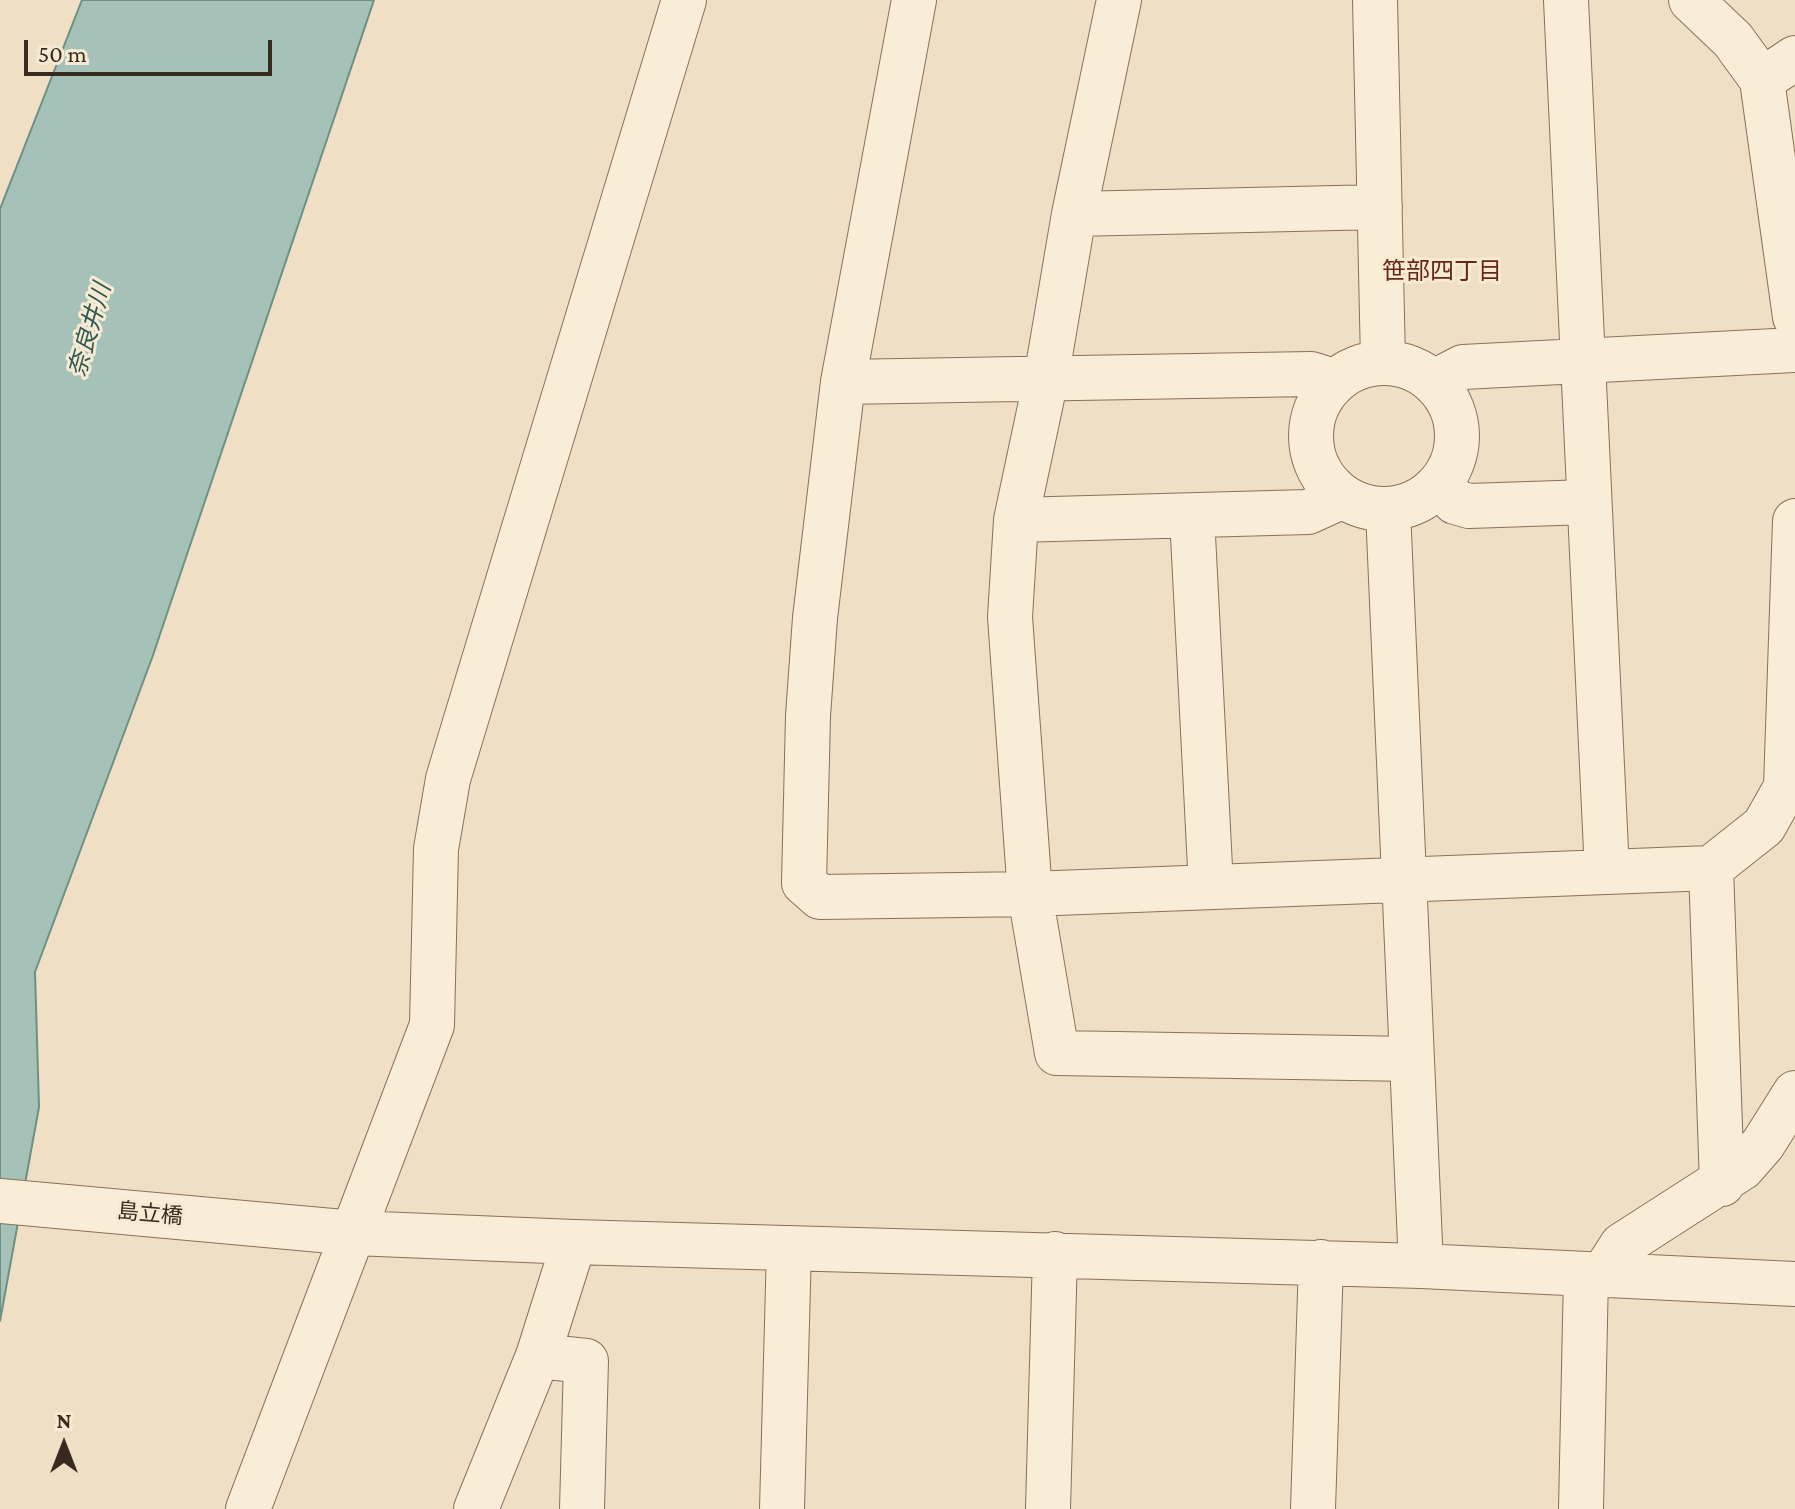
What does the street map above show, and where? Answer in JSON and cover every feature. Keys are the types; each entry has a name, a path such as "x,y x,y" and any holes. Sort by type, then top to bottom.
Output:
{"street":[{"path":"248,1509 432,1025 436,849 448,779 684,0"},
{"path":"914,0 843,382 815,618 808,716 804,883 820,897 1030,894 1711,868 1764,826 1786,787 1795,521"},
{"path":"1119,0 1074,214 1046,379 1016,520 1010,617 1030,894 1057,1053 1412,1059"},
{"path":"1375,0 1383,361"},
{"path":"1566,0 1607,872"},
{"path":"1691,0 1733,40 1778,69 1795,317"},
{"path":"1074,214 1380,207"},
{"path":"1434,382 1463,367 1795,350"},
{"path":"1383,361 1419,371 1434,382 1448,399 1454,420 1452,464 1441,483 1417,501 1388,510 1364,507 1341,497 1325,482 1315,462 1314,410 1333,381 1357,367 1383,361"},
{"path":"843,382 1311,374 1333,381"},
{"path":"1441,483 1455,502 1469,506 1588,502"},
{"path":"1016,520 1308,512 1341,497"},
{"path":"1388,510 1421,1266"},
{"path":"1192,516 1211,887"},
{"path":"1711,868 1722,1184"},
{"path":"1581,1509 1594,1276 1622,1245 1722,1184 1742,1168 1763,1144 1795,1093"},
{"name":"島立橋","path":"0,1201 354,1233 574,1242 1321,1262 1795,1284"},
{"path":"476,1509 538,1356 574,1242"},
{"path":"782,1509 789,1248"},
{"path":"1048,1509 1055,1254"},
{"path":"1313,1509 1321,1262"},
{"path":"538,1356 586,1361 582,1509"}],"water":[{"name":"奈良井川","path":"82,0 374,0 152,658 35,972 39,1107 0,1321 0,209"}],"district":[{"name":"笹部四丁目","path":"1442,272"}]}
